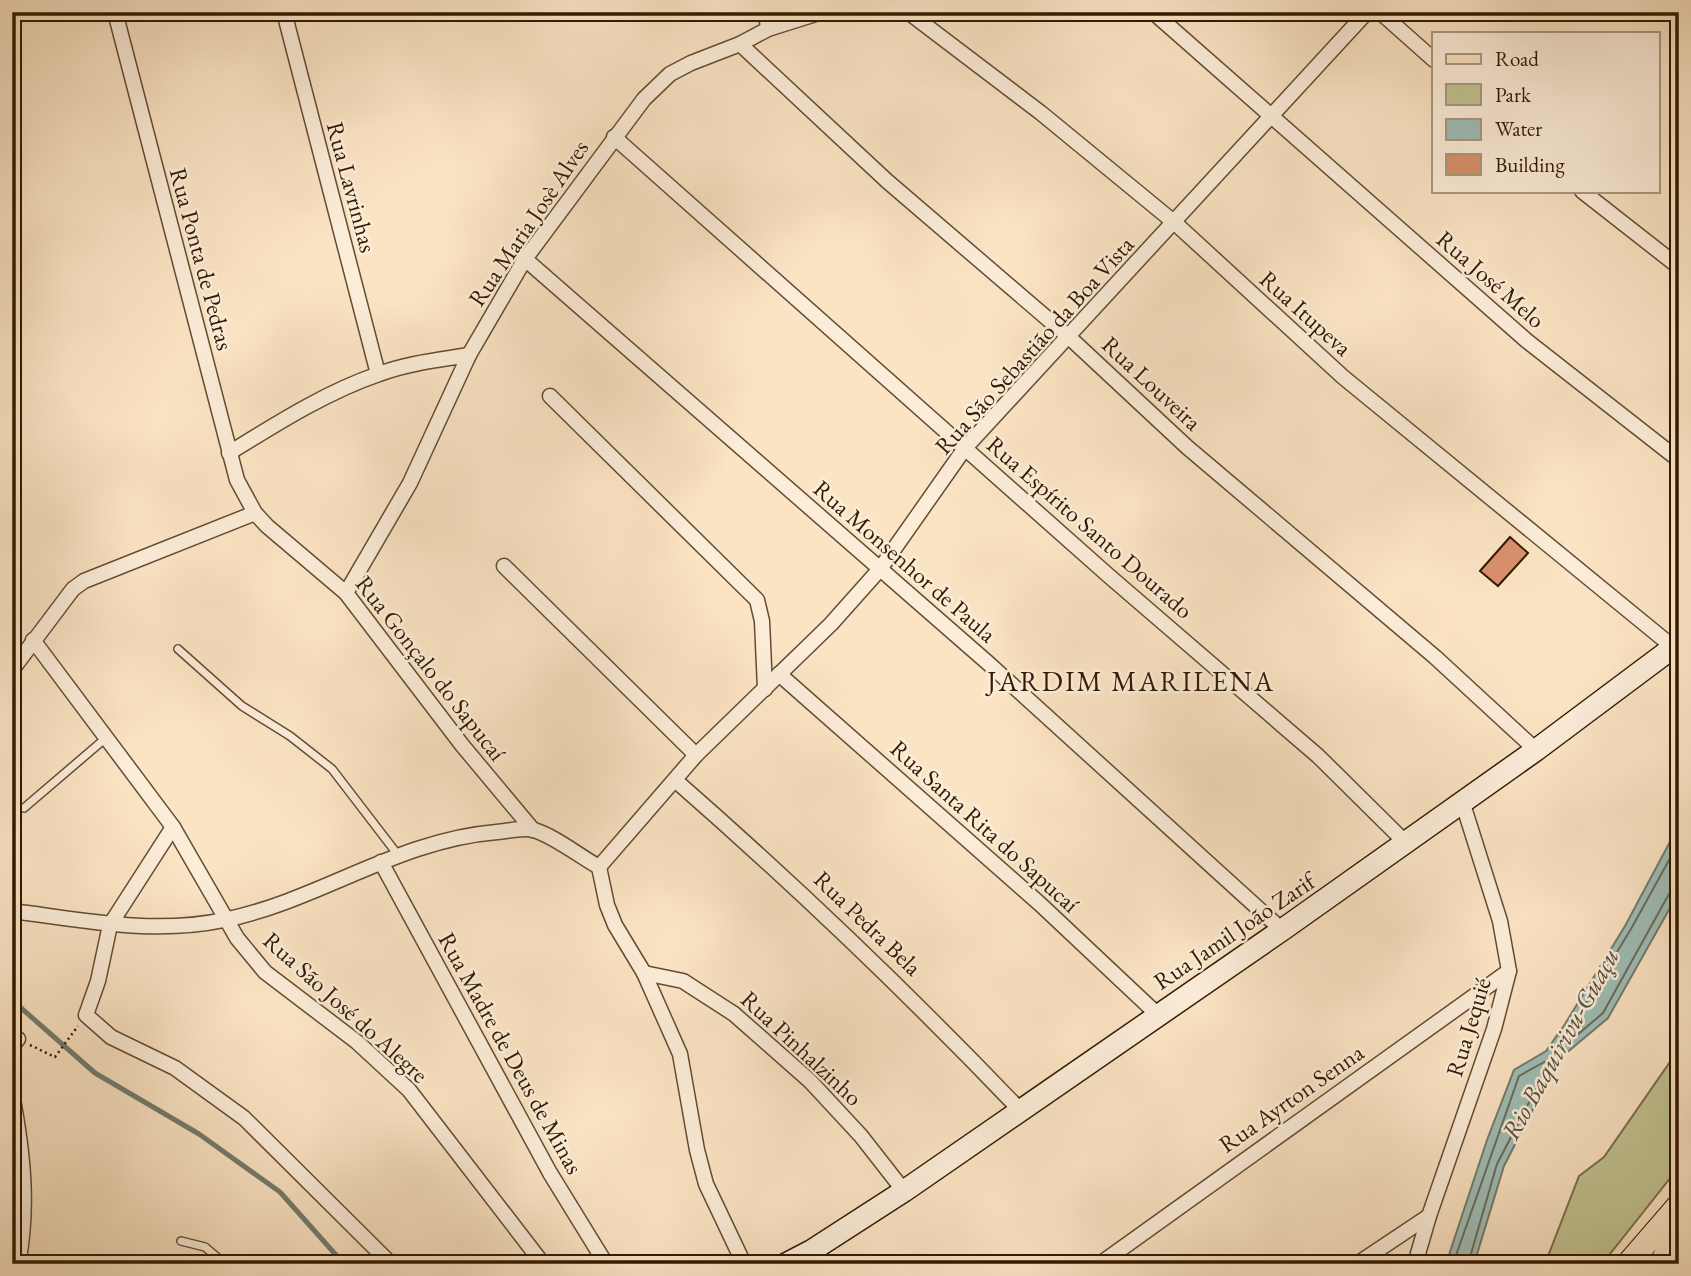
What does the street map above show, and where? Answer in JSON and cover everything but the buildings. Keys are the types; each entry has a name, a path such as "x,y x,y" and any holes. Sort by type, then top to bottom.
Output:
{"main road":[{"name":"Rua Jamil João Zarif","path":"786,1264 804,1258 904,1191 1282,930 1536,750 1676,645"},
{"path":"1628,1264 1679,1205"},
{"path":"1661,1264 1679,1229"}],"street":[{"name":"Rua Ponta de Pedras","path":"115,12 229,453 237,480 255,513"},
{"name":"Rua Lavrinhas","path":"284,12 378,374"},
{"path":"766,12 768,29"},
{"name":"Rua Maria Josè Alves","path":"346,593 410,483 470,355 525,259 614,137 657,84 691,63 740,44 768,29 822,12"},
{"name":"Rua Itupeva","path":"908,12 1041,113 1175,223 1343,377 1676,645"},
{"name":"Rua José Melo","path":"1153,12 1527,341 1679,460"},
{"name":"Rua São Sebastião da Boa Vista","path":"599,867 696,755 831,624 880,569 965,448 1070,338 1367,12"},
{"path":"1380,12 1432,58"},
{"name":"Rua Louveira","path":"740,44 887,181 1070,338 1187,447 1435,657 1536,750"},
{"name":"Rua Espírito Santo Dourado","path":"614,137 1318,756 1406,843"},
{"path":"1583,192 1679,267"},
{"name":"Rua Monsenhor de Paula","path":"525,259 880,569 1282,930"},
{"path":"229,453 316,403 378,374 418,363 470,355"},
{"path":"550,397 757,600 762,621 765,689"},
{"path":"12,670 73,589 84,581 255,513"},
{"name":"Rua Gonçalo do Sapucaí","path":"255,513 346,593 462,745 533,830"},
{"path":"504,566 696,755"},
{"name":"Rua São José do Alegre","path":"33,640 173,827 223,920 265,972 357,1042 408,1090 543,1264"},
{"name":"Rua Santa Rita do Sapucaí","path":"779,674 1040,904 1158,1015"},
{"name":"Rua Pedra Bela","path":"675,780 790,881 904,989 1020,1110"},
{"name":"Rua Jequié","path":"1415,1264 1494,1029 1509,971 1500,920 1462,801"},
{"path":"173,827 110,925 98,981 86,1015 111,1037 175,1068 244,1118 391,1264"},
{"path":"12,911 110,925 161,926 223,920 283,903 429,843 467,834 533,830 599,867 607,905 615,925 644,973 680,1054 696,1150 706,1184 744,1264"},
{"name":"Rua Madre de Deus de Minas","path":"381,862 550,1173 606,1264"},
{"name":"Rua Ayrton Senna","path":"1100,1264 1509,971"},
{"name":"Rua Pinhalzinho","path":"644,973 683,981 734,1014 810,1081 861,1136 904,1191"},
{"path":"12,1094 25,1179 18,1264"},
{"path":"1357,1264 1429,1216"}],"lane":[{"path":"178,649 242,706 290,736 332,769 398,855"},
{"path":"24,808 107,736"},
{"path":"181,1241 205,1247 225,1264"}],"path":[{"path":"15,1042 55,1057 86,1015"}],"green space":[{"path":"1679,1049 1679,1167 1602,1264 1545,1264 1579,1176 1604,1157"}],"water":[{"name":"Rio Baquirivu-Guaçu","path":"1679,825 1679,892 1608,1018 1558,1060 1504,1166 1474,1264 1446,1264 1487,1140 1514,1070 1546,1051 1565,1024 1625,926"}],"waterway":[{"path":"12,1000 95,1073 199,1134 280,1192 344,1264"}],"district":[{"name":"JARDIM MARILENA","path":"1131,681"}]}
